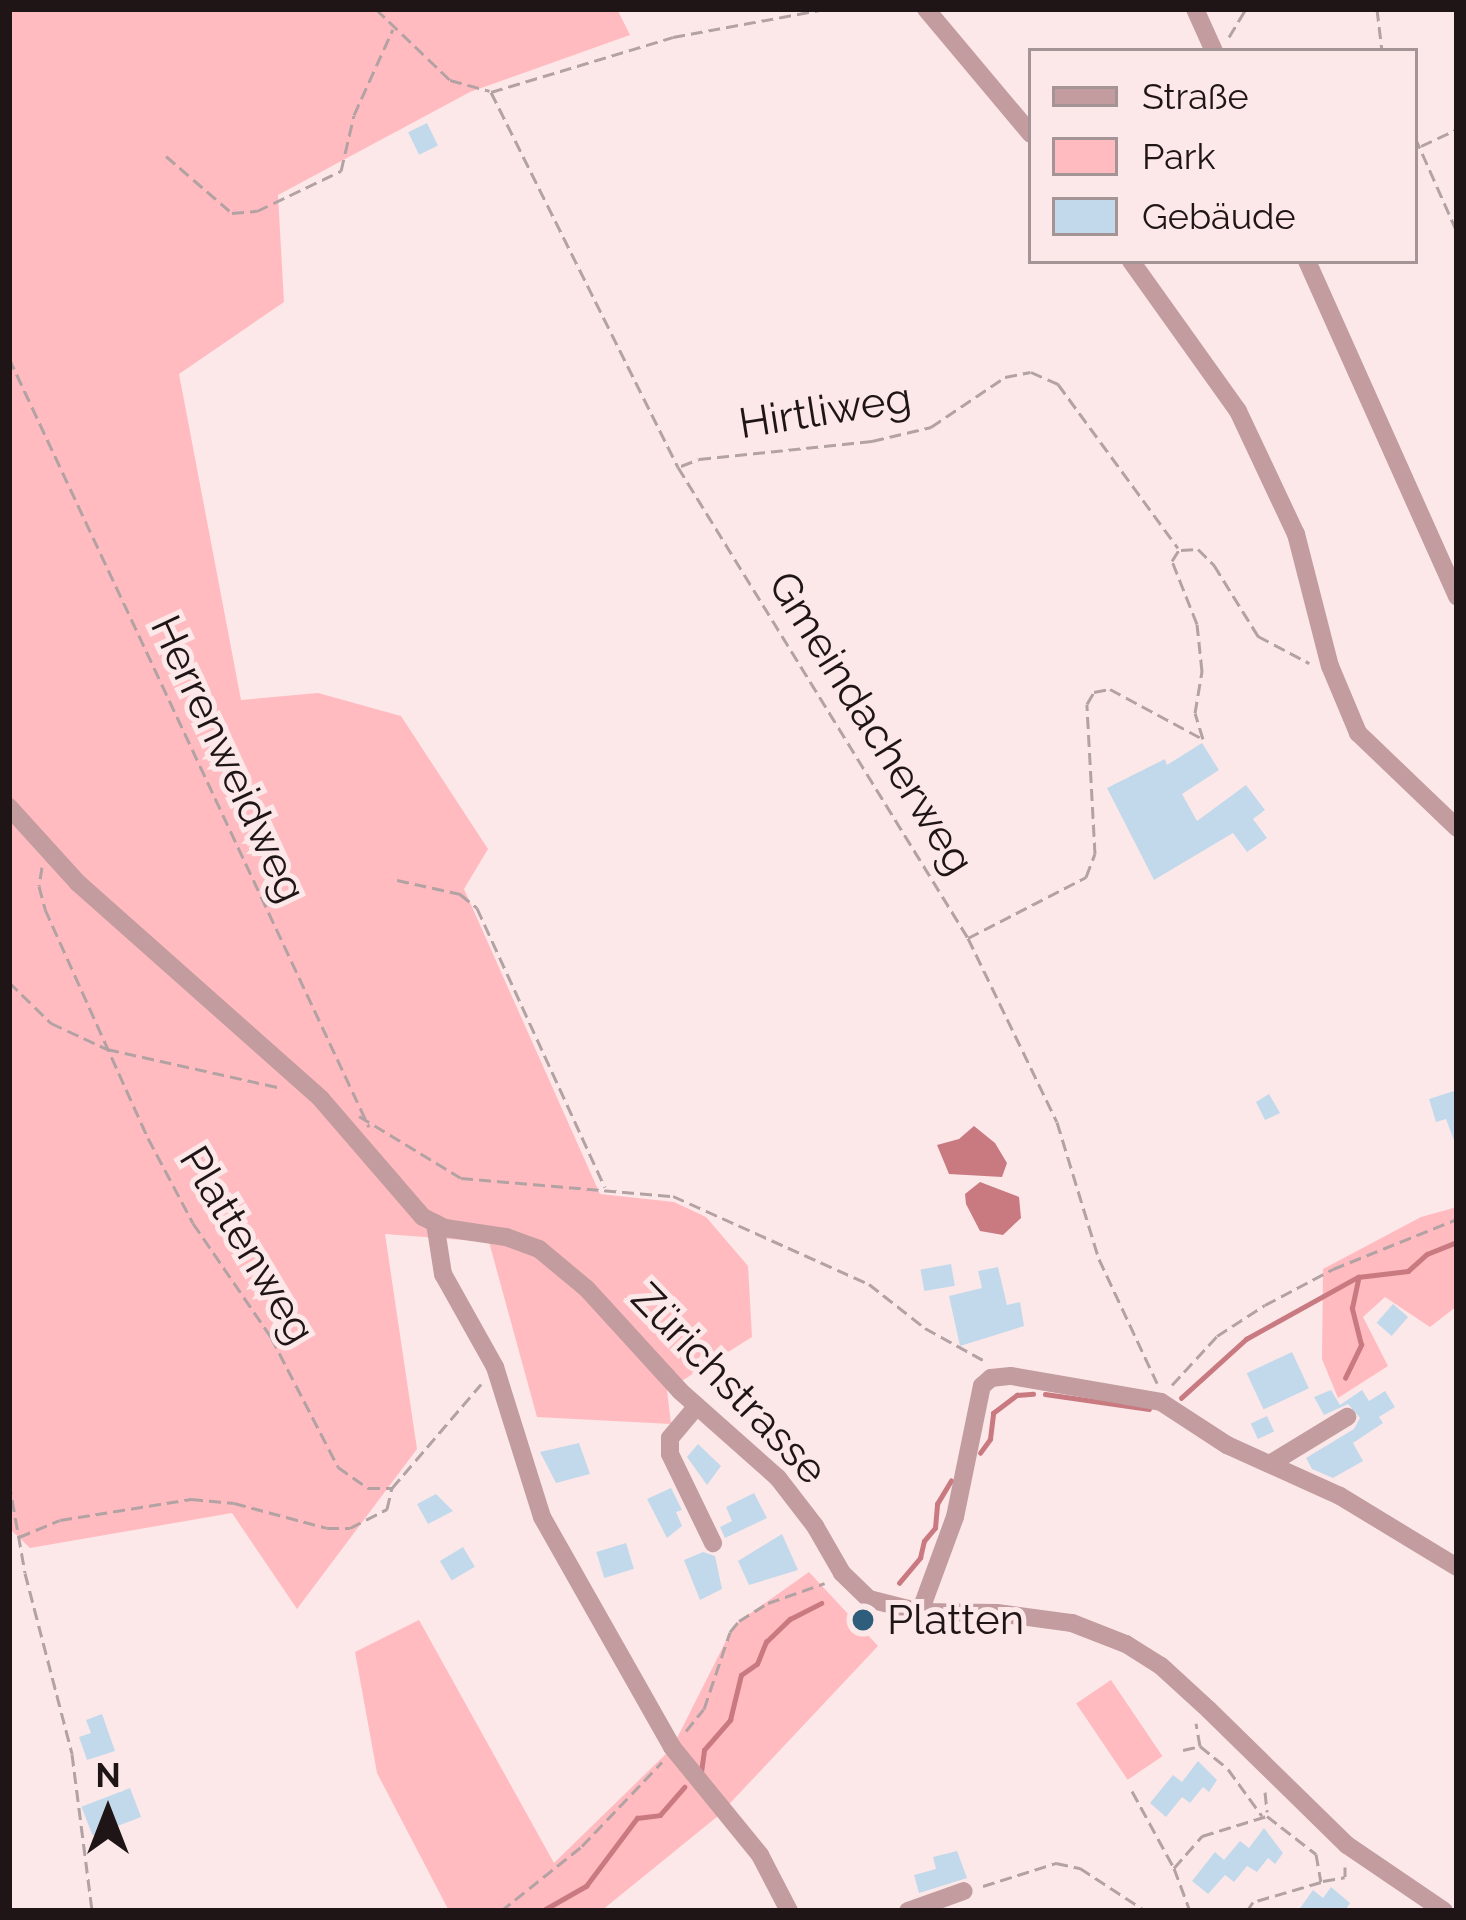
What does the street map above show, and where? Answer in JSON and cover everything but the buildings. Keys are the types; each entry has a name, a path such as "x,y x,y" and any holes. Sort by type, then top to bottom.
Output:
{"street":[{"path":"926,9 1028,130"},
{"path":"1195,9 1212,48"},
{"path":"1133,264 1238,411 1296,534 1330,665 1358,733 1457,829"},
{"path":"1308,264 1457,597"},
{"path":"9,807 45,848 321,1099 423,1217 435,1223 443,1274 495,1367 542,1517 672,1748 760,1855 789,1911"},
{"name":"Zürichstrasse","path":"435,1223 539,1249 587,1289 698,1406 778,1478 853,1587 878,1605 920,1612 997,1612 1072,1623 1126,1644 1195,1697 1347,1845 1444,1911"},
{"path":"920,1612 955,1517 982,1386 991,1378 1011,1376 1161,1402 1227,1445 1273,1462 1413,1537 1457,1567"},
{"path":"698,1406 670,1438 670,1454 713,1543"},
{"path":"1273,1462 1347,1417"},
{"path":"908,1911 964,1892"}],"path":[{"path":"376,9 450,80 491,92 673,37 826,9"},
{"path":"1214,48 1233,35 1246,9"},
{"path":"1376,9 1382,48"},
{"path":"166,156 232,213 256,211 341,171 354,115 393,28"},
{"name":"Gmeindacherweg","path":"491,92 679,467 968,938 1057,1122 1099,1258 1156,1378 1161,1402"},
{"path":"1457,129 1419,147 1457,232"},
{"name":"Herrenweidweg","path":"9,358 374,1140"},
{"name":"Hirtliweg","path":"679,467 699,459 872,441 931,427 1005,377 1031,372 1058,384 1179,550 1198,549 1214,566 1258,636 1298,662 1330,665"},
{"path":"968,938 1086,877 1095,854 1087,704 1094,692 1110,689 1203,739 1196,713 1202,671 1196,624 1172,561 1179,550"},
{"name":"Plattenweg","path":"45,848 39,886 45,909 193,1223 271,1337 338,1467 368,1488 392,1488"},
{"path":"397,880 460,894 477,908 606,1189"},
{"path":"9,982 51,1023 107,1048 213,1068 321,1099"},
{"path":"350,1112 461,1178 673,1196 815,1255 869,1284 949,1343 981,1355 991,1378"},
{"path":"1161,1402 1217,1336 1252,1312 1333,1269 1457,1219"},
{"path":"18,1538 60,1520 191,1499 234,1503 327,1528 350,1528 387,1508 392,1488 495,1367"},
{"path":"9,1482 18,1538 72,1754 92,1911"},
{"path":"1195,1697 1200,1746 1228,1769 1265,1817 1316,1853 1321,1882"},
{"path":"1183,1750 1200,1746"},
{"path":"1263,1766 1265,1817"},
{"path":"1132,1791 1174,1868 1190,1911"},
{"path":"1174,1868 1202,1836 1265,1817"},
{"path":"1247,1911 1253,1902 1345,1877 1347,1845"},
{"path":"964,1892 1056,1863 1079,1868 1146,1911"}],"green space":[{"path":"9,9 617,9 630,35 470,92 278,195 284,302 179,374 241,700 318,693 401,716 488,849 464,889 600,1194 674,1202 706,1217 748,1266 752,1337 667,1390 671,1424 537,1417 489,1242 385,1234 417,1449 297,1609 232,1513 30,1548 9,1528"},
{"path":"1457,1207 1457,1306 1430,1327 1385,1297 1363,1317 1388,1366 1338,1398 1322,1359 1323,1269 1421,1217"},
{"path":"809,1572 878,1646 718,1816 601,1911 449,1911 377,1773 355,1652 419,1620 554,1863 672,1748 734,1625"},
{"path":"1111,1680 1162,1756 1128,1780 1076,1703"}],"shaded area":[{"path":"974,1126 995,1143 1007,1163 1002,1177 949,1174 937,1145 959,1139"},
{"path":"980,1182 1019,1197 1021,1218 1003,1235 980,1231 966,1204 965,1194"}],"waterway":[{"path":"1181,1398 1246,1339 1358,1277 1408,1271 1427,1254 1457,1242"},
{"path":"1345,1378 1361,1345 1352,1308 1358,1280"},
{"path":"980,1453 990,1439 993,1413 1017,1395 1033,1394"},
{"path":"1045,1394 1149,1409"},
{"path":"899,1583 920,1558 924,1541 935,1528 937,1504 951,1481"},
{"path":"701,1772 704,1750 730,1720 741,1675 757,1664 766,1642 790,1619 821,1603"},
{"path":"542,1911 586,1886 637,1818 660,1815 684,1787"}],"place":[{"name":"Platten","path":"863,1620"}]}
